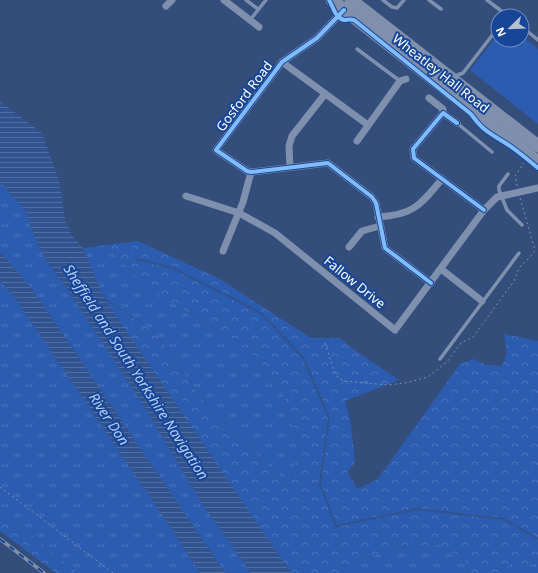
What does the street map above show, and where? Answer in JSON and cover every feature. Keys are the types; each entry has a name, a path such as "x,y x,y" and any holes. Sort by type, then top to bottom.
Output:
{"highway":[{"name":"Wheatley Hall Road","path":"332,0 346,5 461,80 538,146"},
{"name":"Wheatley Hall Road","path":"346,5 532,160"}],"street":[{"path":"166,6 172,0"},
{"path":"224,0 259,27"},
{"name":"Gosford Road","path":"250,172 216,150 282,62 317,38 346,5"},
{"path":"282,62 368,125"},
{"path":"357,141 403,80"},
{"path":"290,166 289,146 292,136 325,94"},
{"path":"429,98 443,109 443,113 457,123"},
{"path":"443,113 413,149 414,158 484,210"},
{"path":"223,251 243,202 250,172 290,166 328,163 372,197 376,203 385,248 431,283 484,210 493,200 501,196 536,189"},
{"path":"378,217 408,212 419,205 442,179"},
{"name":"Fallow Drive","path":"186,196 238,213 275,233 396,330 431,283"},
{"path":"349,247 362,231 380,226"},
{"path":"441,269 482,302"}],"lane":[{"path":"246,0 258,9"},
{"path":"250,20 264,0"},
{"path":"383,0 392,8 397,8 404,0"},
{"path":"429,0 440,9"},
{"path":"487,0 498,8"},
{"path":"530,34 538,40"},
{"path":"461,80 490,39"},
{"path":"357,48 403,80"},
{"path":"457,123 492,152"},
{"path":"508,174 499,186 501,196 507,210 522,225"},
{"path":"440,359 519,253"}],"path":[{"path":"518,190 514,176 532,160"},
{"path":"325,343 334,371 338,378 344,381 388,385 405,383 428,377 441,368 461,343 473,337 514,281 520,268 535,250 519,196"},
{"path":"0,487 114,573"}],"green space":[{"path":"530,42 538,49 538,124 470,70 490,44 490,48 530,48"},
{"path":"0,182 25,210 37,242 47,262 66,287 144,406 201,502 251,573 225,573 32,289 0,252"},
{"path":"138,241 218,278 311,338 340,338 353,349 399,380 345,401 351,425 355,462 347,472 358,489 378,479 460,364 474,359 486,365 502,366 507,353 504,334 538,341 538,564 511,564 496,573 466,573 467,562 439,545 397,548 351,562 341,573 291,573 104,299 155,332 204,402 256,454 290,485 299,445 282,390 245,346 147,288 106,245"},
{"path":"106,245 114,254 182,309 245,346 282,390 299,445 290,485 256,454 204,402 155,332 104,298 83,248"},
{"path":"0,281 13,295 200,573 78,573 0,509"},
{"path":"0,509 78,573 56,573 0,531"},
{"path":"440,545 467,562 466,573 341,573 351,562 397,548"},
{"path":"511,564 538,564 538,573 496,573"}],"water":[{"name":"Sheffield and South Yorkshire Navigation","path":"0,101 42,133 58,178 65,220 72,235 83,248 104,298 291,573 251,573 201,502 144,406 66,287 47,262 37,242 25,210 0,182"},
{"name":"River Don","path":"0,252 32,289 225,573 200,573 13,295 0,281"}],"waterway":[{"path":"136,259 173,268 261,313 304,359 329,418 320,484 336,526 417,509 504,519 538,539"}],"railway":[{"path":"0,539 44,573"}],"cycle path":[{"path":"329,0 338,17 344,20 354,20 471,114 488,132 538,168"},
{"path":"344,10 317,38 282,62 216,150 247,171 251,172 328,163 372,197 376,203 385,248 431,283"},
{"path":"457,123 443,113 413,149 414,158 484,210"}]}
